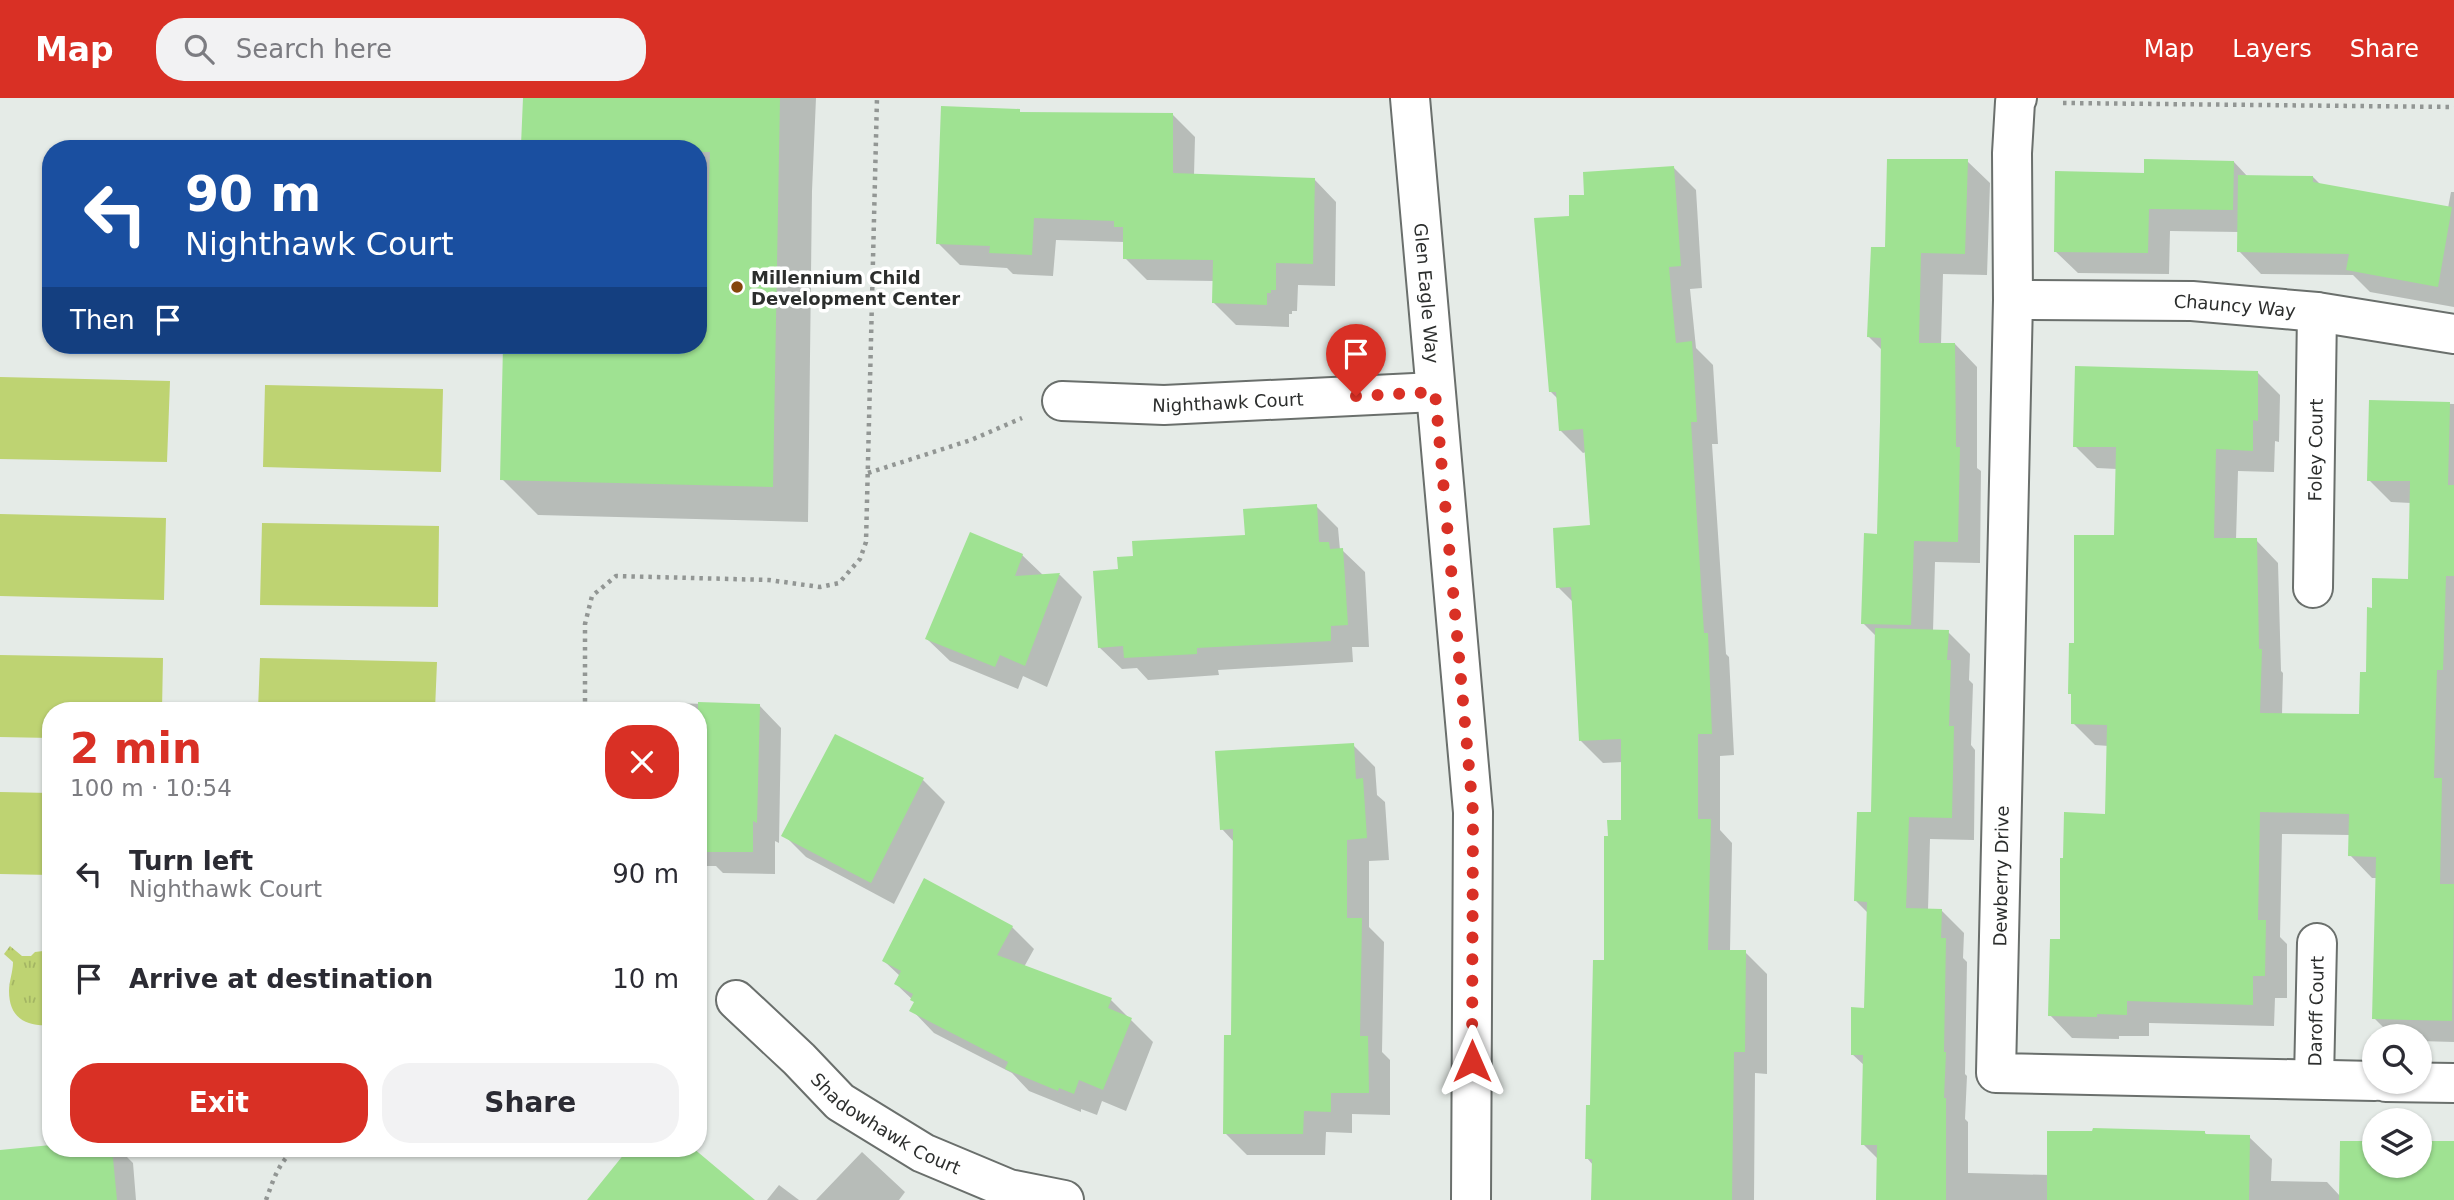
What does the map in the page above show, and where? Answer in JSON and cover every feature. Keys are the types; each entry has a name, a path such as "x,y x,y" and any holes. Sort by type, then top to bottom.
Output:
{"street":[{"name":"Glen Eagle Way","path":"1410,98 1473,812 1471,1200"},
{"path":"2013,300 2012,153 2016,100"},
{"name":"Chauncy Way","path":"2013,300 2192,301 2318,313 2454,334"},
{"name":"Dewberry Drive","path":"2013,300 1996,1073 2362,1081"},
{"name":"Foley Court","path":"2313,588 2318,313"},
{"name":"Nighthawk Court","path":"1062,401 1164,405 1435,392"},
{"name":"Daroff Court","path":"2314,1079 2317,943"},
{"name":"Shadowhawk Court","path":"736,1000 840,1102 923,1153 1009,1189 1064,1200"},
{"path":"2432,1083 2454,1083"}],"path":[{"path":"584,702 585,624 592,596 616,576 769,580 820,587 839,583 860,559 866,542 877,98"},
{"path":"2016,100 2454,107"},
{"path":"868,473 971,440 1062,401"},
{"path":"266,1200 275,1175 286,1157"}],"green space":[{"path":"0,377 170,381 167,462 0,459"},
{"path":"265,385 443,389 441,472 263,467"},
{"path":"0,514 166,518 164,600 0,596"},
{"path":"262,523 439,526 438,607 260,605"},
{"path":"0,655 163,658 162,702 42,702 42,738 0,737"},
{"path":"260,658 437,662 435,702 258,702"},
{"path":"0,792 42,793 42,875 0,874"},
{"path":"10,946 22,956 31,956 42,951 42,1025 21,1019 12,1008 9,991 13,962 4,954"}],"building":[{"name":"Millennium Child Development Center","path":"523,98 780,98 773,487 500,480 503,354 707,354 710,152 707,152 707,140 521,140"},
{"path":"941,106 1020,109 1020,112 1173,113 1173,173 1315,178 1313,264 1276,263 1276,290 1267,293 1267,305 1212,303 1213,260 1123,259 1123,227 1114,227 1114,221 1034,218 1032,255 989,253 990,246 936,244"},
{"path":"1887,159 1968,159 1965,254 1921,253 1919,343 1955,343 1956,447 1960,447 1958,542 1914,541 1911,625 1861,624 1864,533 1877,534 1880,422 1881,338 1867,337 1871,247 1885,247"},
{"path":"2144,159 2234,161 2233,210 2149,209 2148,253 2054,252 2055,171 2144,173"},
{"path":"1674,166 1681,266 1669,267 1676,343 1692,341 1697,422 1691,422 1704,633 1708,633 1712,734 1698,734 1698,819 1711,819 1708,950 1746,950 1745,1052 1734,1052 1732,1200 1591,1200 1592,1159 1585,1159 1586,1105 1590,1105 1593,960 1604,960 1604,836 1608,836 1607,820 1621,820 1621,739 1579,741 1571,587 1556,588 1553,528 1590,525 1583,429 1559,431 1556,392 1549,392 1534,218 1569,216 1569,195 1584,195 1583,172"},
{"path":"2238,175 2313,176 2313,182 2452,207 2438,287 2346,270 2349,254 2237,252"},
{"path":"2075,366 2258,371 2258,421 2253,420 2253,451 2216,449 2214,538 2257,538 2259,649 2262,649 2260,713 2359,714 2360,672 2366,672 2367,607 2372,608 2372,578 2408,579 2410,481 2367,481 2369,400 2450,402 2448,485 2454,485 2454,576 2446,576 2443,670 2437,670 2434,778 2442,778 2440,884 2454,884 2452,1021 2372,1019 2376,857 2348,856 2349,814 2260,812 2258,920 2266,920 2265,976 2253,976 2253,1005 2127,1001 2127,1015 2048,1016 2050,939 2060,939 2060,858 2063,858 2064,812 2105,814 2107,725 2071,724 2071,694 2068,694 2069,643 2074,643 2074,535 2114,535 2116,447 2073,447"},
{"path":"1317,504 1319,542 1329,542 1330,549 1343,548 1348,625 1331,626 1331,641 1197,648 1197,654 1124,658 1123,646 1098,648 1093,571 1118,569 1117,557 1133,556 1132,541 1245,535 1243,509"},
{"path":"970,532 1023,554 1015,576 1060,573 1025,666 1000,655 995,667 925,639"},
{"path":"1875,628 1949,630 1949,726 1954,726 1952,818 1909,817 1906,908 1942,909 1941,938 1946,938 1946,1200 1876,1200 1877,1145 1861,1145 1863,1055 1851,1055 1851,1007 1864,1008 1867,902 1854,901 1857,812 1871,812"},
{"path":"707,702 760,704 757,823 753,821 753,852 707,852"},
{"path":"835,734 924,778 871,883 781,836"},
{"path":"1354,743 1356,779 1363,778 1367,838 1347,840 1347,918 1362,918 1360,1036 1368,1036 1369,1093 1331,1093 1331,1112 1304,1111 1303,1134 1223,1134 1224,1035 1231,1035 1233,829 1220,830 1215,751"},
{"path":"924,878 1013,926 997,955 1112,998 1108,1008 1132,1018 1103,1090 1079,1080 1074,1094 1059,1088 1058,1091 1005,1069 1008,1062 909,1011 914,1002 910,1000 913,994 894,984 901,971 882,961"},
{"path":"2093,1128 2250,1135 2249,1200 2047,1200 2047,1131 2092,1131"},
{"path":"2340,1141 2362,1141 2362,1178 2432,1178 2432,1141 2454,1141 2454,1200 2339,1200"},
{"path":"42,1146 42,1157 113,1157 117,1200 0,1200 0,1150"},
{"path":"622,1157 704,1157 755,1200 587,1200"}],"place":[{"name":"Millennium Child Development Center","path":"737,287"}],"route":[{"path":"1356,396 1435,392 1473,812 1472,1061"}]}
